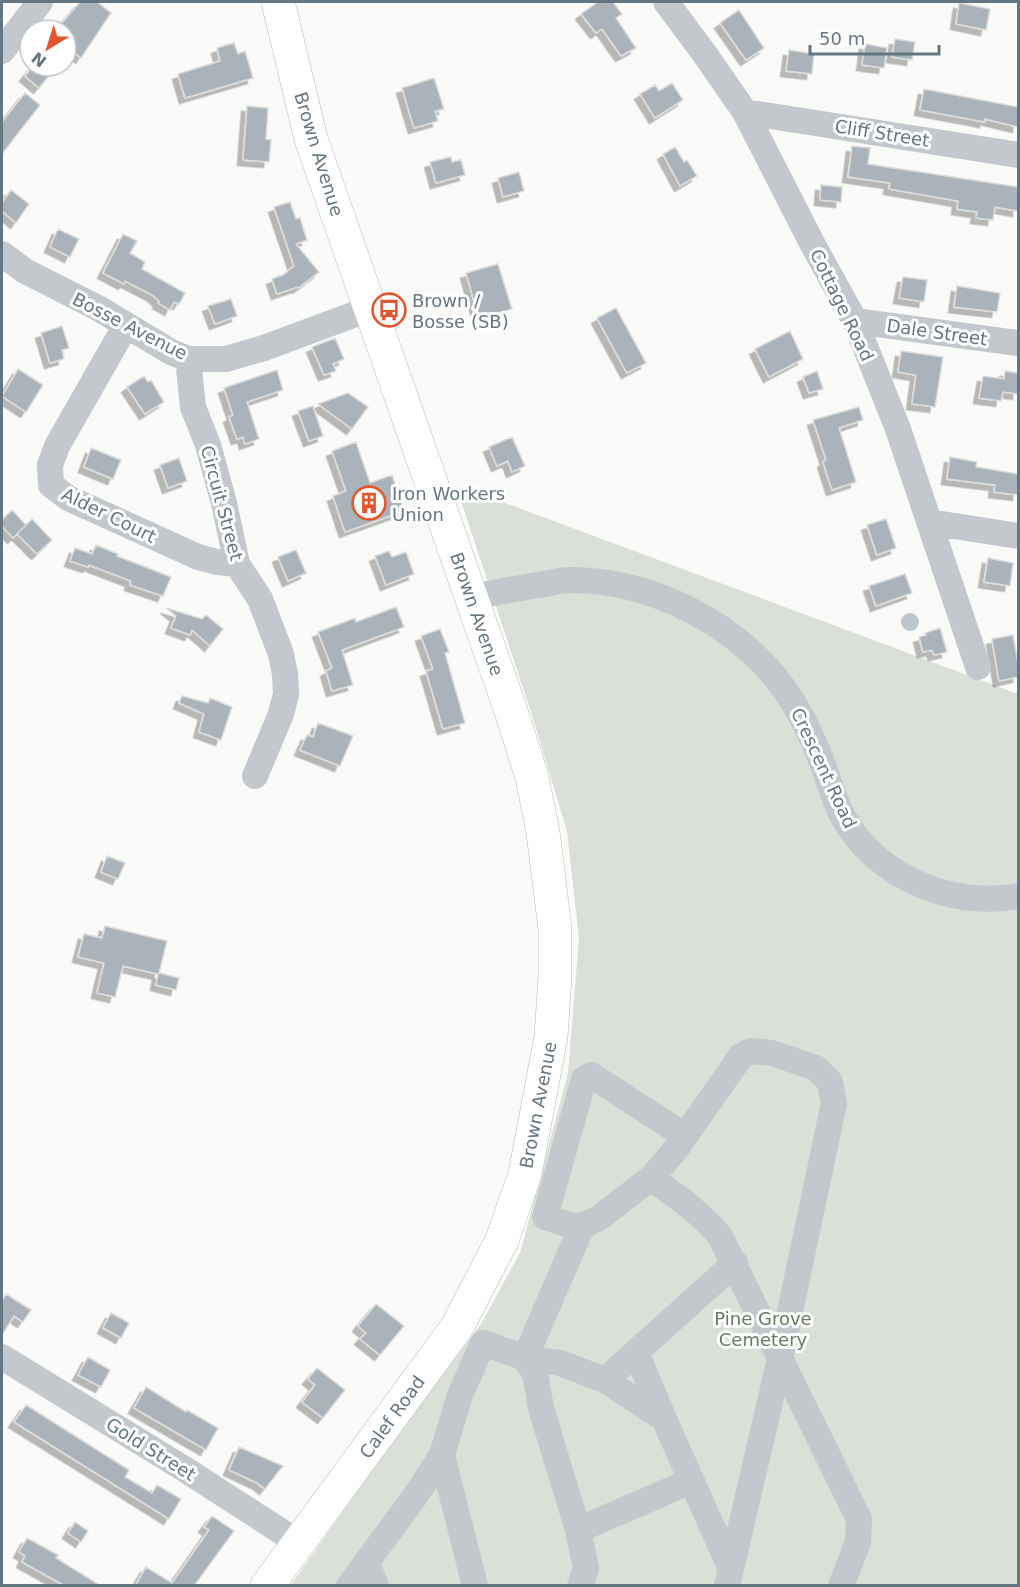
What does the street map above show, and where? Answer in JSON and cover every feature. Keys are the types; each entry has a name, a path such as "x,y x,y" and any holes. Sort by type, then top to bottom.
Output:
{"main road":[{"name":"Brown Avenue","path":"278,2 310,139 532,777 543,832 555,929 551,1037 525,1174 502,1240"},
{"name":"Calef Road","path":"267,1586 299,1543 470,1335 502,1240"}],"street":[{"path":"2,51 40,2"},
{"name":"Cottage Road","path":"666,2 745,112 855,321 898,429 978,667"},
{"name":"Cliff Street","path":"745,112 1018,155"},
{"name":"Bosse Avenue","path":"2,254 25,271 171,352 188,359 226,359 245,354 369,309"},
{"name":"Dale Street","path":"855,321 1018,343"},
{"name":"Alder Court","path":"126,325 57,446 50,465 51,485 68,498 198,557 237,564"},
{"name":"Circuit Street","path":"188,359 193,407 208,445 224,503 237,564 260,599 281,654 285,674 286,694 281,714 255,776"},
{"path":"929,522 1018,536"},
{"name":"Crescent Road","path":"471,598 568,580 598,582 654,594 702,617 727,632 758,658 784,689 806,723 844,818 868,849 899,873 934,891 973,898 993,899 1018,896"},
{"path":"685,1136 591,1075 584,1080 545,1217 569,1225 582,1226 599,1218 651,1178 685,1136 741,1056 751,1051 772,1053 816,1068 830,1082 834,1103 780,1359 729,1577"},
{"path":"651,1178 684,1201 720,1236 859,1519 858,1542 841,1586"},
{"path":"525,1358 582,1226"},
{"path":"605,1380 735,1263"},
{"path":"349,1586 416,1495 442,1455 460,1395 470,1335 525,1358 560,1363 605,1380 664,1419"},
{"path":"636,1352 729,1577"},
{"name":"Gold Street","path":"2,1357 186,1470 299,1543"},
{"path":"525,1358 535,1373 541,1408 578,1530 586,1580"},
{"path":"442,1455 475,1586"},
{"path":"578,1530 691,1481"},
{"path":"366,1562 376,1586"}],"green space":[{"name":"Pine Grove Cemetery","path":"470,495 500,501 1018,694 1018,1585 290,1586 414,1412 481,1324 520,1253 568,1073 579,938 567,831 531,712 461,501"}],"shaded area":[{"path":"906,613 914,613 919,618 917,629 906,631 901,626 901,618"}],"building":[{"path":"80,2 97,2 111,13 81,58 78,55 78,18 66,18"},
{"path":"598,2 613,2 622,14 616,18 636,48 621,56 602,29 596,33 581,14"},
{"path":"959,3 990,9 986,30 956,24"},
{"path":"739,10 764,48 746,60 720,23"},
{"path":"895,39 915,42 912,60 892,57"},
{"path":"234,43 238,54 245,51 253,78 185,98 178,74 220,61 217,48"},
{"path":"865,44 887,48 884,68 862,65"},
{"path":"789,50 814,54 812,74 786,71"},
{"path":"27,78 47,78 39,88"},
{"path":"434,78 444,109 435,111 438,121 414,128 402,88"},
{"path":"672,83 683,100 655,118 640,94 655,85 659,91"},
{"path":"924,89 1018,107 1018,127 985,119 985,122 920,110"},
{"path":"25,93 40,105 2,154 2,122"},
{"path":"247,106 268,108 266,139 271,140 269,162 243,160"},
{"path":"852,146 870,148 868,164 1018,187 1018,211 995,207 993,220 976,218 977,212 957,209 958,201 889,189 890,183 848,177"},
{"path":"675,147 684,162 687,160 697,176 680,186 663,154"},
{"path":"451,157 452,162 461,160 465,175 436,183 430,162"},
{"path":"519,172 524,191 503,197 498,178"},
{"path":"821,185 842,187 841,202 820,200"},
{"path":"11,190 29,204 16,223 2,211 2,203"},
{"path":"290,202 296,219 300,218 307,240 296,244 319,272 298,288 277,294 272,279 283,275 294,266 274,207"},
{"path":"58,229 79,239 70,257 50,247"},
{"path":"123,234 137,241 130,253 145,262 142,269 185,293 179,304 174,302 170,310 158,303 159,301 152,295 103,273"},
{"path":"498,264 512,309 479,319 466,273"},
{"path":"903,277 927,280 924,302 899,298"},
{"path":"957,286 1000,293 997,312 954,307"},
{"path":"231,299 237,316 215,324 208,306"},
{"path":"616,308 646,363 627,373 597,318"},
{"path":"62,326 69,348 62,350 64,359 50,363 41,333"},
{"path":"790,331 803,359 769,377 755,349"},
{"path":"335,338 344,359 333,364 336,371 324,375 312,347"},
{"path":"901,351 943,357 935,407 912,404 916,375 898,372"},
{"path":"18,369 43,385 26,412 2,396"},
{"path":"277,370 283,390 247,402 259,439 245,444 243,437 237,439 229,417 233,415 224,388"},
{"path":"817,371 823,389 809,393 803,377"},
{"path":"1005,371 1018,373 1018,394 1003,392 1001,401 979,398 983,376 1004,379"},
{"path":"144,376 148,382 151,380 164,402 145,414 127,387"},
{"path":"348,393 368,407 352,429 318,404"},
{"path":"313,406 323,436 309,441 298,411"},
{"path":"859,407 863,420 839,428 856,482 832,490 823,462 826,460 813,420"},
{"path":"512,437 525,466 512,472 508,461 497,466 489,447"},
{"name":"Iron Workers Union","path":"356,442 370,483 392,475 404,511 345,532 333,496 346,491 332,451"},
{"path":"91,448 121,460 113,479 84,467"},
{"path":"950,457 977,462 976,467 1018,474 1018,495 994,492 995,485 947,479"},
{"path":"179,458 187,481 168,488 160,465"},
{"path":"12,510 26,525 13,538 2,526 2,520"},
{"path":"32,519 52,540 37,554 17,534"},
{"path":"886,519 896,548 877,555 867,525"},
{"path":"96,545 118,554 117,556 171,577 163,596 130,585 131,581 89,565 88,567 70,561 75,548 92,554"},
{"path":"296,550 306,573 288,581 278,557"},
{"path":"389,551 392,557 406,552 414,574 386,585 375,556"},
{"path":"988,558 1013,563 1010,586 984,582"},
{"path":"905,574 912,593 876,606 869,586"},
{"path":"396,607 404,627 342,650 353,685 332,691 326,671 332,668 318,632 355,618 356,622"},
{"path":"166,608 202,619 206,615 223,629 210,646 192,630 190,635 171,628 176,616"},
{"path":"940,628 947,652 934,655 932,650 923,652 919,637"},
{"path":"440,629 449,652 445,653 465,723 443,729 426,671 433,669 421,636"},
{"path":"1013,635 1018,677 999,681 992,639"},
{"path":"182,696 208,703 210,698 232,707 221,740 199,732 204,714 179,703"},
{"path":"318,723 353,736 340,766 300,750 307,735 313,737"},
{"path":"107,856 125,863 118,879 101,872"},
{"path":"105,926 167,941 159,973 179,978 176,990 156,985 158,974 123,966 115,997 97,993 104,963 78,957 84,934 102,938"},
{"path":"6,1294 31,1310 23,1322 14,1316 2,1335 2,1301"},
{"path":"376,1304 404,1326 380,1355 360,1339 366,1333 358,1326"},
{"path":"111,1313 129,1323 121,1338 103,1328"},
{"path":"88,1357 110,1370 101,1387 78,1375"},
{"path":"317,1368 345,1390 323,1418 302,1402 315,1385 308,1379"},
{"path":"146,1387 186,1412 187,1410 218,1428 206,1450 134,1408"},
{"path":"26,1405 129,1470 125,1477 152,1493 157,1485 181,1499 169,1519 14,1422"},
{"path":"239,1447 283,1466 265,1489 229,1470"},
{"path":"212,1516 234,1531 194,1586 135,1586 146,1567 172,1583 209,1530 204,1527"},
{"path":"75,1522 88,1531 81,1542 68,1533"},
{"path":"27,1538 58,1555 56,1558 101,1586 65,1586 22,1562 25,1556 19,1552"}],"place":[{"name":"Brown / Bosse (SB)","path":"389,310"},
{"name":"Iron Workers Union","path":"369,503"}]}
